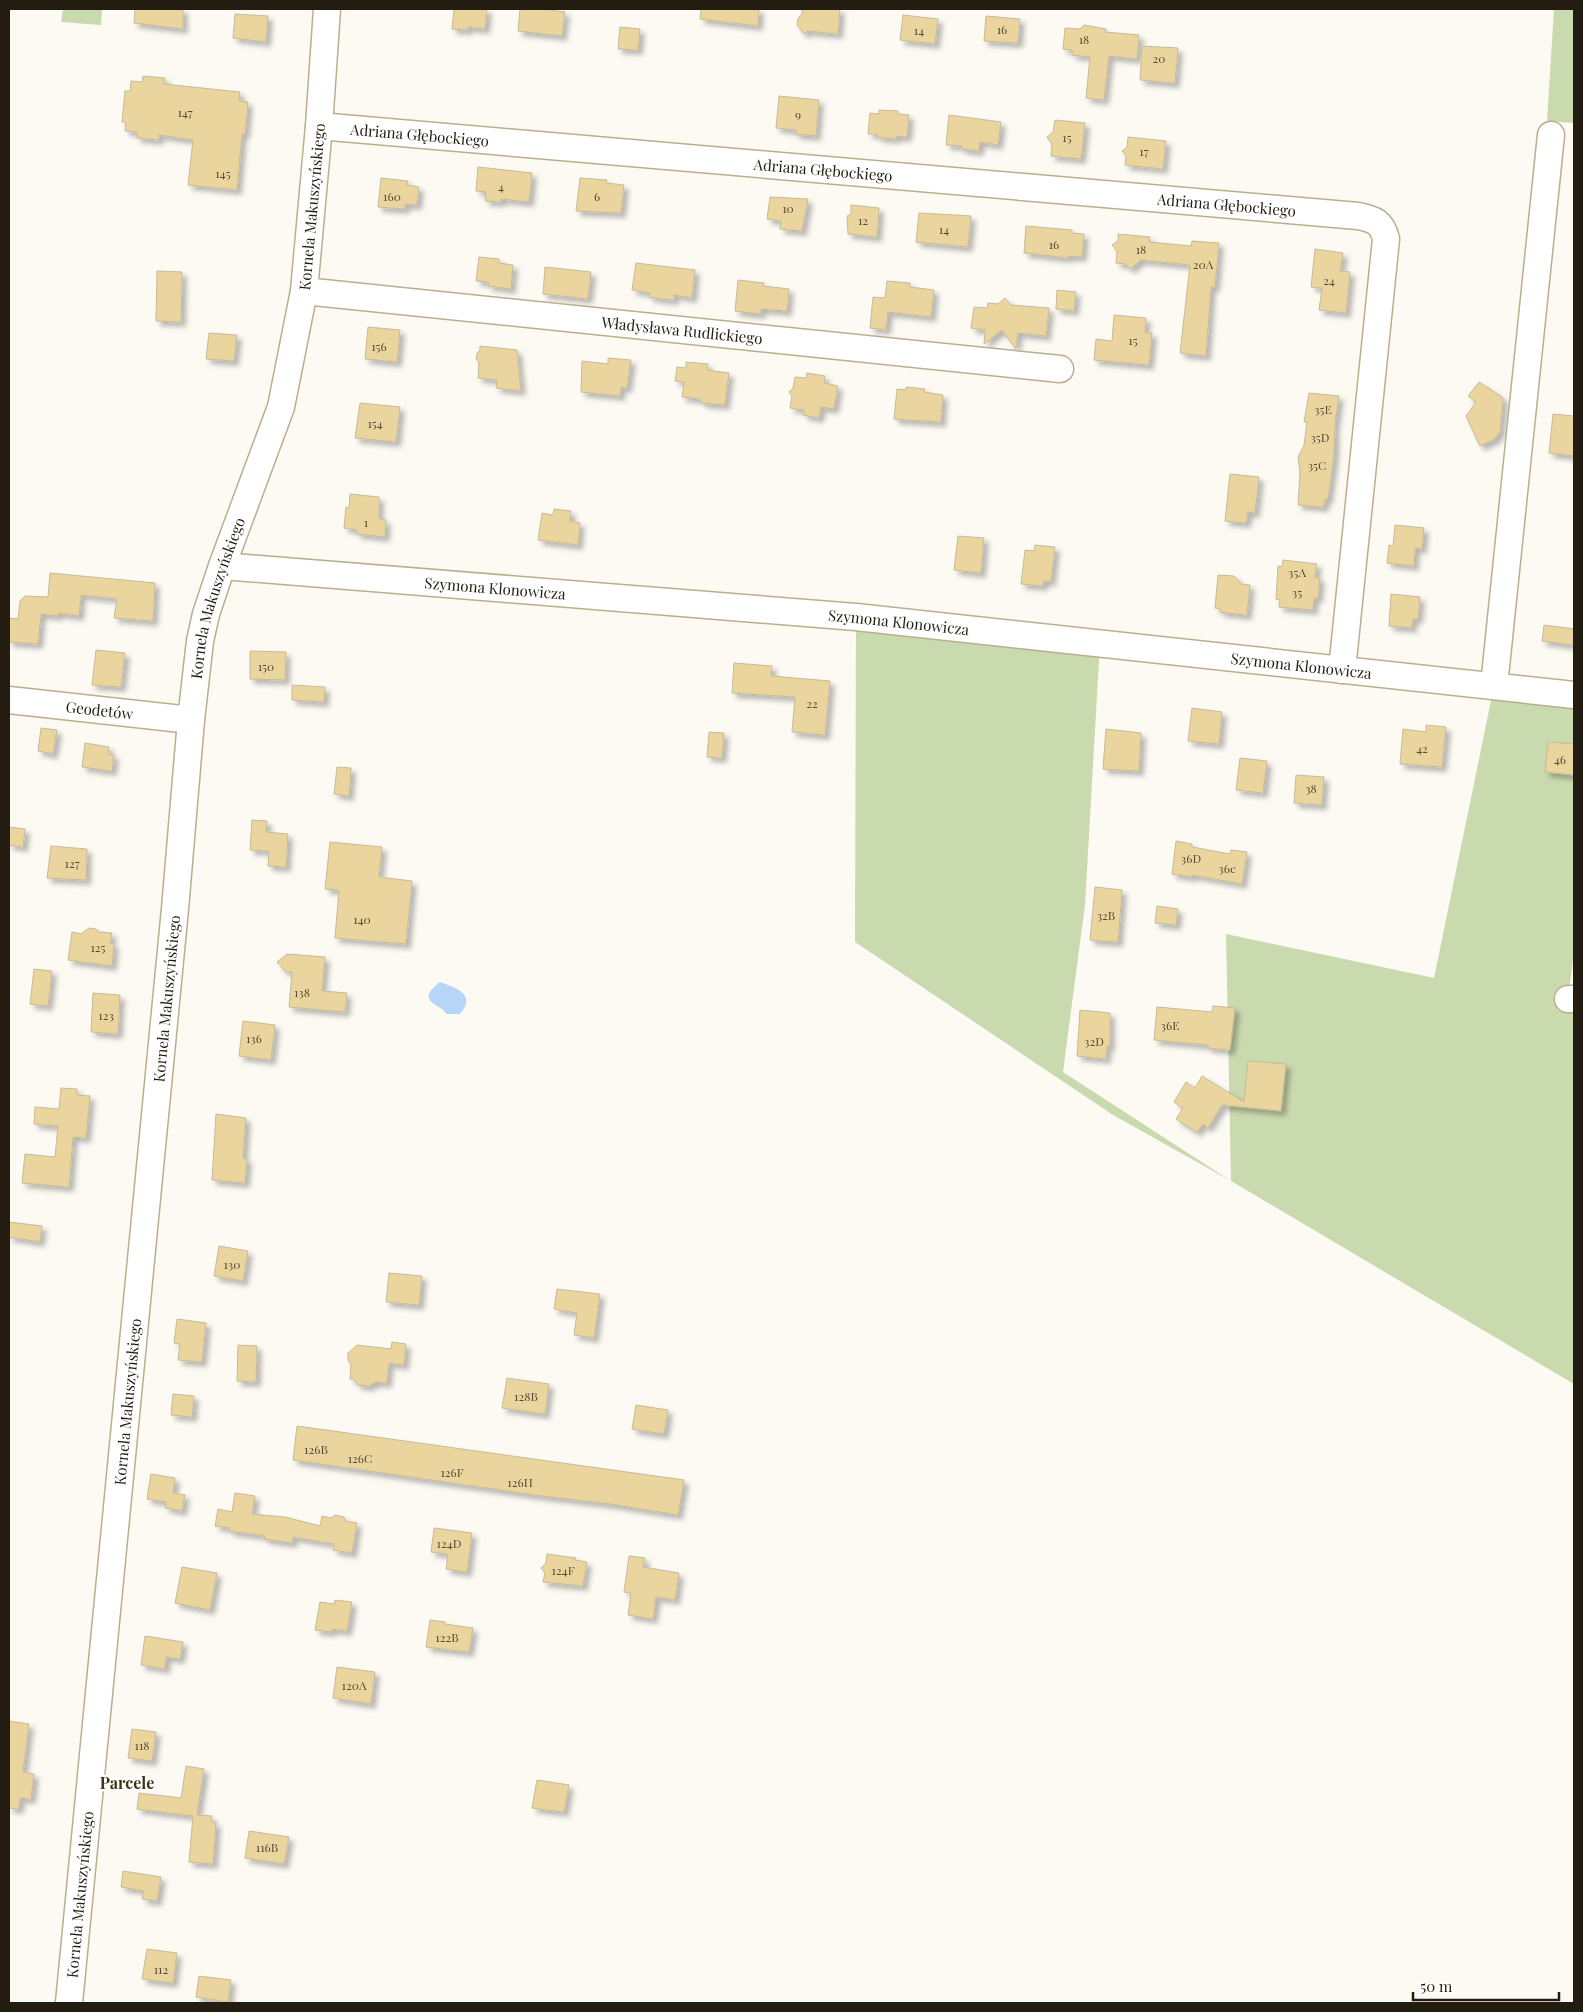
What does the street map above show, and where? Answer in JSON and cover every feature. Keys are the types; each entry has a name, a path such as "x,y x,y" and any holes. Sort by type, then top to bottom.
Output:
{"street":[{"name":"Kornela Makuszyńskiego","path":"69,2003 176,909 190,720 200,641 206,614 222,566 281,407 304,291 319,126 327,9"},
{"name":"Adriana Głębockiego","path":"319,126 1328,213 1374,219 1383,228 1386,239 1342,670"},
{"path":"1494,686 1550,136"},
{"name":"Władysława Rudlickiego","path":"304,291 1060,369"},
{"name":"Szymona Klonowicza","path":"222,566 856,617 1574,695"},
{"name":"Geodetów","path":"9,700 190,720"}],"green space":[{"path":"63,9 102,9 101,25 61,22"},
{"path":"1554,9 1574,9 1574,123 1547,121"},
{"path":"856,617 1100,643 1085,905 1063,1072 1231,1181 1113,1115 855,942"},
{"path":"1494,686 1574,695 1574,952 1568,998 1574,999 1574,1384 1231,1181 1226,934 1434,978"}],"water":[{"path":"440,982 458,989 465,997 465,1007 460,1014 447,1014 429,998 429,994"}],"building":[{"path":"135,9 183,9 183,29 134,23"},
{"path":"454,9 487,9 485,29 468,27 468,30 452,29"},
{"path":"520,9 565,12 562,36 518,31"},
{"path":"701,9 759,9 758,26 700,19"},
{"path":"802,9 840,9 838,34 807,31 804,34 797,25"},
{"path":"235,14 268,16 266,42 233,38"},
{"path":"903,15 938,19 935,44 900,40"},
{"path":"986,16 1020,19 1018,43 984,41"},
{"path":"1084,25 1106,29 1105,32 1139,35 1137,59 1109,56 1104,100 1086,98 1090,57 1072,55 1072,50 1063,49 1065,28 1080,29"},
{"path":"620,27 640,29 638,50 618,49"},
{"path":"1142,46 1178,48 1175,83 1140,80"},
{"path":"143,76 165,78 164,84 240,92 239,101 248,102 245,134 242,134 237,190 188,185 193,140 159,135 159,140 137,138 137,132 125,131 126,122 122,122 125,91 130,91 131,81 142,82"},
{"path":"779,96 819,100 816,136 795,134 796,130 776,128"},
{"path":"879,110 898,111 898,114 909,115 907,137 896,136 896,139 877,137 877,134 868,134 870,113 879,114"},
{"path":"949,115 1001,122 998,145 980,142 979,151 961,149 962,146 946,145"},
{"path":"1055,120 1085,123 1081,159 1051,156 1052,144 1047,137 1053,132"},
{"path":"1128,137 1166,141 1163,169 1125,165 1126,156 1122,151 1127,147"},
{"path":"478,167 532,173 529,202 501,199 501,202 485,201 486,192 476,191"},
{"path":"381,178 408,181 407,185 419,187 417,205 405,204 405,209 378,207"},
{"path":"580,178 607,180 606,183 624,185 621,213 576,211"},
{"path":"770,197 808,199 802,231 780,229 781,221 767,219"},
{"path":"851,205 879,208 877,237 848,234 847,216 851,214"},
{"path":"919,213 971,216 968,247 916,242"},
{"path":"1026,226 1072,230 1072,233 1084,234 1082,257 1068,256 1068,258 1024,253"},
{"path":"1118,234 1150,237 1149,242 1191,246 1192,241 1219,243 1215,287 1211,287 1206,356 1180,353 1190,265 1141,260 1130,269 1125,264 1116,263 1117,251 1112,245 1118,241"},
{"path":"1315,249 1343,253 1340,271 1350,272 1346,313 1319,310 1322,288 1311,287"},
{"path":"479,257 499,259 499,263 513,265 511,289 488,286 489,282 476,281"},
{"path":"636,263 695,270 692,298 674,295 674,300 662,299 649,297 650,293 632,290"},
{"path":"545,267 591,272 588,299 543,294"},
{"path":"157,271 182,272 181,322 156,321"},
{"path":"738,280 764,283 763,286 789,289 787,311 761,309 761,314 735,311"},
{"path":"887,281 910,283 910,287 934,290 931,317 888,312 886,330 870,328 873,297 885,298"},
{"path":"1057,290 1076,292 1074,311 1056,309"},
{"path":"1005,298 1011,305 1049,308 1046,336 1018,333 1016,349 1002,330 984,344 985,330 971,328 974,307 987,308 988,303 998,304"},
{"path":"1114,315 1146,318 1145,333 1152,333 1149,365 1094,360 1096,339 1112,341"},
{"path":"368,327 400,330 397,362 365,359"},
{"path":"209,333 237,335 234,361 206,359"},
{"path":"480,346 517,350 521,391 496,388 497,380 478,378 479,362 476,359"},
{"path":"608,358 631,360 627,388 621,387 620,396 581,392 582,361 608,364"},
{"path":"686,362 708,364 707,370 729,373 725,405 702,403 700,399 682,397 684,382 675,381 677,367 686,368"},
{"path":"807,373 825,376 824,383 838,386 834,409 821,407 819,418 803,415 804,410 790,408 792,396 789,392 793,388 795,377 806,378"},
{"path":"1479,382 1502,397 1503,401 1500,432 1495,439 1480,446 1466,416 1476,402 1468,396"},
{"path":"906,387 925,389 924,392 943,395 941,422 894,419 897,389 906,390"},
{"path":"1309,393 1339,396 1335,424 1334,455 1328,499 1325,499 1324,507 1298,505 1300,472 1298,457 1304,445 1307,422 1304,422"},
{"path":"360,403 400,407 396,442 355,438"},
{"path":"1553,414 1574,416 1574,456 1549,453"},
{"path":"1230,474 1259,477 1255,513 1248,512 1246,523 1225,521"},
{"path":"350,494 379,497 379,519 386,520 385,537 357,534 357,530 344,528 346,507 349,508"},
{"path":"554,509 571,511 570,521 580,523 578,545 538,540 542,513 553,515"},
{"path":"1395,525 1424,528 1422,549 1415,548 1414,566 1387,563 1389,545 1393,546"},
{"path":"958,536 984,538 981,573 954,570"},
{"path":"1035,545 1055,547 1051,581 1044,581 1043,586 1021,584 1025,550 1034,551"},
{"path":"1283,560 1317,564 1315,577 1320,578 1318,598 1314,598 1313,610 1279,607 1280,600 1276,599 1278,566 1282,567"},
{"path":"50,573 155,583 153,621 114,618 117,599 81,595 79,616 58,613 58,616 41,614 38,644 9,642 9,618 18,619 20,601 25,596 48,597"},
{"path":"1218,575 1234,576 1241,584 1250,585 1247,615 1220,612 1221,609 1215,608"},
{"path":"1391,594 1420,597 1418,619 1413,619 1412,628 1389,626"},
{"path":"1544,625 1574,629 1573,645 1542,641"},
{"path":"96,650 125,653 121,687 92,685"},
{"path":"250,651 286,652 285,680 250,679"},
{"path":"734,663 772,666 771,676 830,681 825,735 792,732 795,697 732,693"},
{"path":"292,685 325,687 324,702 292,700"},
{"path":"1192,708 1222,712 1219,744 1188,741"},
{"path":"1426,725 1446,727 1442,767 1400,764 1403,729 1426,732"},
{"path":"41,728 57,730 53,754 38,751"},
{"path":"1106,729 1141,733 1139,771 1103,769"},
{"path":"709,732 724,733 722,758 707,757"},
{"path":"1548,742 1574,744 1574,775 1545,772"},
{"path":"85,743 109,747 108,754 114,755 112,771 82,767"},
{"path":"1240,758 1267,761 1263,793 1236,790"},
{"path":"337,767 351,768 349,796 334,794"},
{"path":"1296,775 1324,777 1322,805 1294,803"},
{"path":"252,820 267,821 266,832 288,834 286,867 268,866 269,851 250,850"},
{"path":"9,827 25,829 23,847 9,845"},
{"path":"1176,841 1192,844 1192,847 1230,854 1231,850 1247,852 1242,884 1192,875 1192,877 1172,874"},
{"path":"330,842 382,847 379,877 412,881 406,944 335,938 339,890 325,889"},
{"path":"51,846 87,849 86,880 47,878"},
{"path":"1095,887 1122,890 1118,942 1090,940"},
{"path":"1157,906 1178,909 1176,925 1155,923"},
{"path":"89,928 96,929 99,932 112,933 110,943 114,944 112,966 68,960 72,932 81,934"},
{"path":"287,954 325,957 322,991 347,993 345,1012 289,1007 292,972 286,972 277,962"},
{"path":"34,969 52,971 48,1006 30,1004"},
{"path":"93,993 120,995 118,1034 91,1032"},
{"path":"1213,1006 1235,1008 1230,1050 1208,1048 1208,1045 1154,1040 1157,1007 1212,1012"},
{"path":"1080,1010 1110,1013 1110,1046 1107,1046 1106,1059 1077,1056"},
{"path":"243,1021 275,1025 271,1060 239,1056"},
{"path":"1248,1061 1286,1064 1281,1111 1222,1105 1208,1128 1203,1124 1197,1132 1176,1119 1183,1108 1174,1102 1186,1082 1195,1088 1202,1076 1244,1102"},
{"path":"61,1088 77,1089 77,1095 90,1096 86,1138 73,1137 69,1187 22,1183 25,1154 55,1157 58,1126 34,1124 35,1107 59,1109"},
{"path":"216,1114 246,1118 243,1158 247,1159 245,1183 212,1180"},
{"path":"9,1222 42,1226 40,1242 9,1237"},
{"path":"219,1246 248,1251 243,1281 214,1276"},
{"path":"389,1273 422,1276 419,1305 386,1302"},
{"path":"557,1289 600,1294 594,1338 574,1335 577,1313 554,1309"},
{"path":"177,1319 206,1323 202,1362 178,1360 180,1344 174,1343"},
{"path":"392,1342 406,1344 404,1365 389,1363 387,1383 376,1382 369,1386 358,1385 354,1379 350,1379 351,1365 348,1360 348,1353 357,1345 391,1349"},
{"path":"238,1345 257,1346 256,1382 237,1381"},
{"path":"507,1378 549,1384 545,1414 502,1408"},
{"path":"173,1394 194,1396 192,1417 171,1415"},
{"path":"636,1405 668,1410 664,1434 632,1429"},
{"path":"297,1426 684,1480 678,1515 293,1460"},
{"path":"151,1474 175,1478 173,1493 185,1495 182,1511 165,1508 166,1502 147,1499"},
{"path":"235,1493 255,1496 252,1514 285,1517 320,1526 322,1516 331,1518 335,1515 344,1517 345,1521 357,1523 352,1553 333,1550 334,1544 293,1537 292,1543 264,1539 265,1536 229,1531 230,1528 215,1526 218,1509 232,1512"},
{"path":"434,1528 472,1533 467,1572 446,1569 448,1554 431,1552"},
{"path":"547,1554 576,1558 575,1560 587,1562 583,1586 543,1582 545,1573 541,1568 546,1563"},
{"path":"629,1556 645,1558 643,1567 679,1573 675,1600 656,1597 653,1619 628,1615 631,1593 624,1592"},
{"path":"182,1567 217,1573 210,1610 175,1603"},
{"path":"335,1600 352,1602 347,1631 332,1629 332,1632 315,1630 320,1602 334,1604"},
{"path":"430,1620 473,1628 469,1652 426,1647"},
{"path":"145,1636 183,1642 180,1659 166,1657 165,1669 141,1665"},
{"path":"337,1667 375,1672 371,1704 333,1698"},
{"path":"9,1721 29,1724 23,1772 34,1774 31,1799 20,1798 19,1809 9,1808"},
{"path":"132,1729 156,1732 152,1761 128,1758"},
{"path":"186,1766 204,1769 197,1815 212,1816 211,1822 216,1823 213,1864 189,1862 193,1816 137,1809 139,1793 181,1798"},
{"path":"537,1780 569,1785 564,1812 532,1808"},
{"path":"249,1831 289,1837 284,1864 245,1858"},
{"path":"123,1871 161,1877 157,1901 142,1899 144,1891 121,1887"},
{"path":"147,1949 177,1953 173,1983 142,1979"},
{"path":"199,1976 231,1980 228,2002 196,1997"}],"district":[{"name":"Parcele","path":"127,1782"}]}
